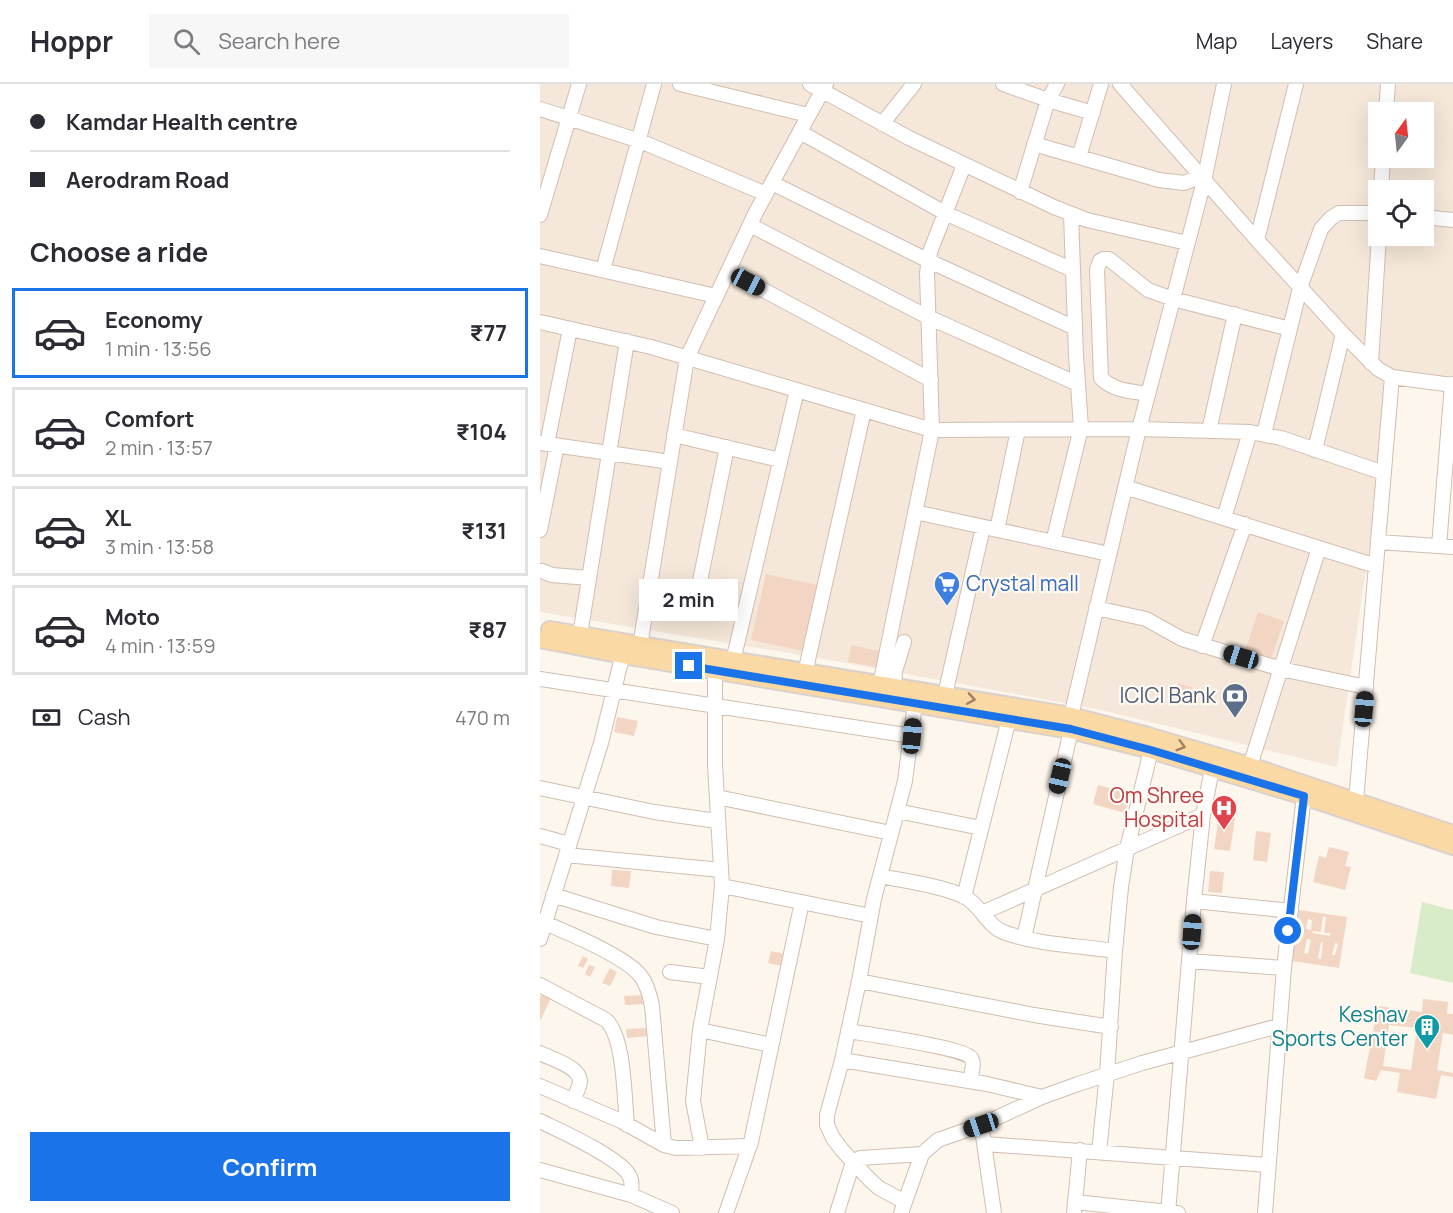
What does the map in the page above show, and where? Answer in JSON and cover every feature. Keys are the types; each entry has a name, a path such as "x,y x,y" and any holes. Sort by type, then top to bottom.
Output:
{"main road":[{"path":"540,628 580,635 715,670 1009,719 1071,723 1212,769 1356,801 1453,834"},
{"path":"540,639 733,661 945,695 1071,723 1148,736 1250,766 1304,790 1453,846"}],"street":[{"path":"540,215 579,84"},
{"path":"603,270 654,84"},
{"path":"680,84 808,116"},
{"path":"882,124 914,84"},
{"path":"1003,84 1093,113"},
{"path":"1020,192 1048,100 1058,84"},
{"path":"1080,157 1101,84"},
{"path":"1120,84 1300,288 1371,363 1392,378 1453,385 1446,546 1378,542"},
{"path":"1024,938 1096,608 1224,84"},
{"path":"1257,240 1296,84"},
{"path":"1387,102 1388,84"},
{"path":"540,939 542,922 554,895 601,743 614,690 629,648 670,462 687,358 750,225 808,116 819,86 882,124 1020,192 1071,214 1187,243"},
{"path":"540,109 640,141 769,188 1075,328"},
{"path":"800,132 945,213 1073,270"},
{"path":"1034,144 1175,183 1202,179"},
{"path":"887,686 915,512 932,430 927,273 945,213 964,165"},
{"path":"1224,518 1257,433 1300,288 1321,229 1330,218 1339,213 1368,213"},
{"path":"1053,542 1081,428 1071,214"},
{"path":"1434,218 1453,220"},
{"path":"750,225 928,317 1078,384"},
{"path":"1371,363 1378,246"},
{"path":"540,256 716,296"},
{"path":"1148,394 1109,387 1101,378 1097,270 1103,259 1109,260 1140,285 1173,298 1290,328"},
{"path":"728,271 931,380"},
{"path":"1209,431 1235,314"},
{"path":"540,322 627,341 932,430 1081,428 1257,433 1384,473"},
{"path":"540,530 548,444 570,328"},
{"path":"1315,450 1343,334"},
{"path":"580,635 627,341"},
{"path":"1356,801 1392,378"},
{"path":"733,661 796,390"},
{"path":"805,673 864,410"},
{"path":"997,530 1018,430"},
{"path":"674,435 780,460"},
{"path":"548,444 670,462"},
{"path":"697,596 727,447"},
{"path":"1125,487 1376,566"},
{"path":"915,512 1109,554"},
{"path":"1202,646 1245,525"},
{"path":"945,695 983,527"},
{"path":"1250,766 1319,548"},
{"path":"542,571 552,575 590,578"},
{"path":"1096,608 1146,619 1182,639 1202,646 1281,669 1365,687"},
{"path":"887,686 895,671 904,642"},
{"path":"702,1148 693,1101 700,1030 717,939 722,886 717,821 715,670"},
{"path":"540,679 912,736"},
{"path":"915,703 905,781 880,876 842,1060 826,1125 833,1138 853,1162 879,1188 903,1208 922,1154 938,1140 981,1125 1042,1097 1107,1074 1182,1051 1278,1026"},
{"path":"964,897 1009,719"},
{"path":"1099,1152 1121,887 1127,849 1151,750"},
{"path":"1080,1150 1075,1208 1171,1213 1172,1158 1194,901 1203,815 1212,769"},
{"path":"540,788 654,812 717,821"},
{"path":"1265,1213 1275,1100 1278,1026 1304,790"},
{"path":"717,797 891,834"},
{"path":"897,811 981,828"},
{"path":"982,914 1203,815"},
{"path":"540,836 568,850 721,870"},
{"path":"880,876 964,897 996,929 1024,938 1115,951"},
{"path":"722,886 871,916"},
{"path":"554,895 656,927 717,939"},
{"path":"1194,901 1291,910"},
{"path":"726,1213 750,1146 802,902"},
{"path":"542,922 614,955 642,976 652,1006 664,1144"},
{"path":"1189,961 1284,968"},
{"path":"670,972 710,977"},
{"path":"859,981 1034,1015 1111,1027"},
{"path":"540,985 606,1020 612,1026 618,1039 627,1125"},
{"path":"700,1030 771,1045"},
{"path":"848,1031 966,1054 972,1058 973,1062 970,1081"},
{"path":"540,1053 570,1067 577,1074 580,1081 573,1101"},
{"path":"842,1060 970,1081 1042,1097"},
{"path":"540,1086 664,1144 685,1149 750,1146"},
{"path":"540,1120 622,1166 630,1176 631,1196"},
{"path":"981,1125 994,1213"},
{"path":"985,1144 1268,1165"},
{"path":"837,1213 853,1162 860,1158 922,1154"},
{"path":"540,1170 631,1196 672,1213"}],"shaded area":[{"path":"540,84 1453,84 1453,377 1393,385 1337,767 1097,709 813,657 540,612"}],"green space":[{"path":"1422,902 1453,910 1453,983 1410,973"}],"building":[{"path":"766,574 823,586 808,652 751,640"},
{"path":"1258,612 1284,621 1271,659 1245,651"},
{"path":"851,645 879,651 876,667 848,662"},
{"path":"1178,683 1192,687 1187,705 1178,703 1181,692 1176,691"},
{"path":"617,717 638,721 634,736 614,732"},
{"path":"1098,785 1130,794 1125,813 1093,804"},
{"path":"1219,816 1235,818 1230,851 1214,849"},
{"path":"1256,831 1271,833 1267,862 1253,860"},
{"path":"1329,847 1349,852 1345,866 1351,867 1345,890 1313,882 1319,856 1326,858"},
{"path":"612,870 631,871 629,888 611,886"},
{"path":"1210,871 1224,872 1222,893 1208,892"},
{"name":"Keshav Sports Center","path":"1299,910 1347,917 1339,968 1292,961","holes":["1323,916 1326,917 1324,933 1330,933 1330,936 1312,933 1313,931 1321,932","1308,919 1312,920 1311,930 1306,929","1307,939 1311,940 1308,954 1304,953","1321,942 1323,943 1321,959 1318,958","1335,943 1338,944 1335,955 1332,955"]},
{"path":"771,951 785,954 782,966 768,963"},
{"path":"583,956 588,959 583,968 578,966"},
{"path":"589,965 595,967 590,977 585,974"},
{"path":"610,968 617,972 610,986 602,983"},
{"path":"543,992 552,996 540,1021 540,997"},
{"path":"644,995 645,1004 625,1005 624,996"},
{"name":"Keshav Sports Center","path":"1423,999 1448,1002 1447,1014 1453,1014 1453,1035 1443,1033 1437,1070 1453,1073 1453,1077 1441,1075 1436,1099 1397,1092 1400,1073 1381,1070 1376,1081 1364,1078 1378,1006 1422,1012","holes":["1389,1025 1417,1028 1411,1070 1383,1066"]},
{"path":"648,1028 649,1036 627,1038 626,1029"}],"place":[{"name":"Crystal mall","path":"947,607"},
{"name":"ICICI Bank","path":"1235,719"},
{"name":"Om Shree Hospital","path":"1224,831"},
{"name":"Keshav Sports Center","path":"1427,1050"}],"route":[{"path":"689,666 1071,729 1151,750 1304,796 1288,931"}]}
